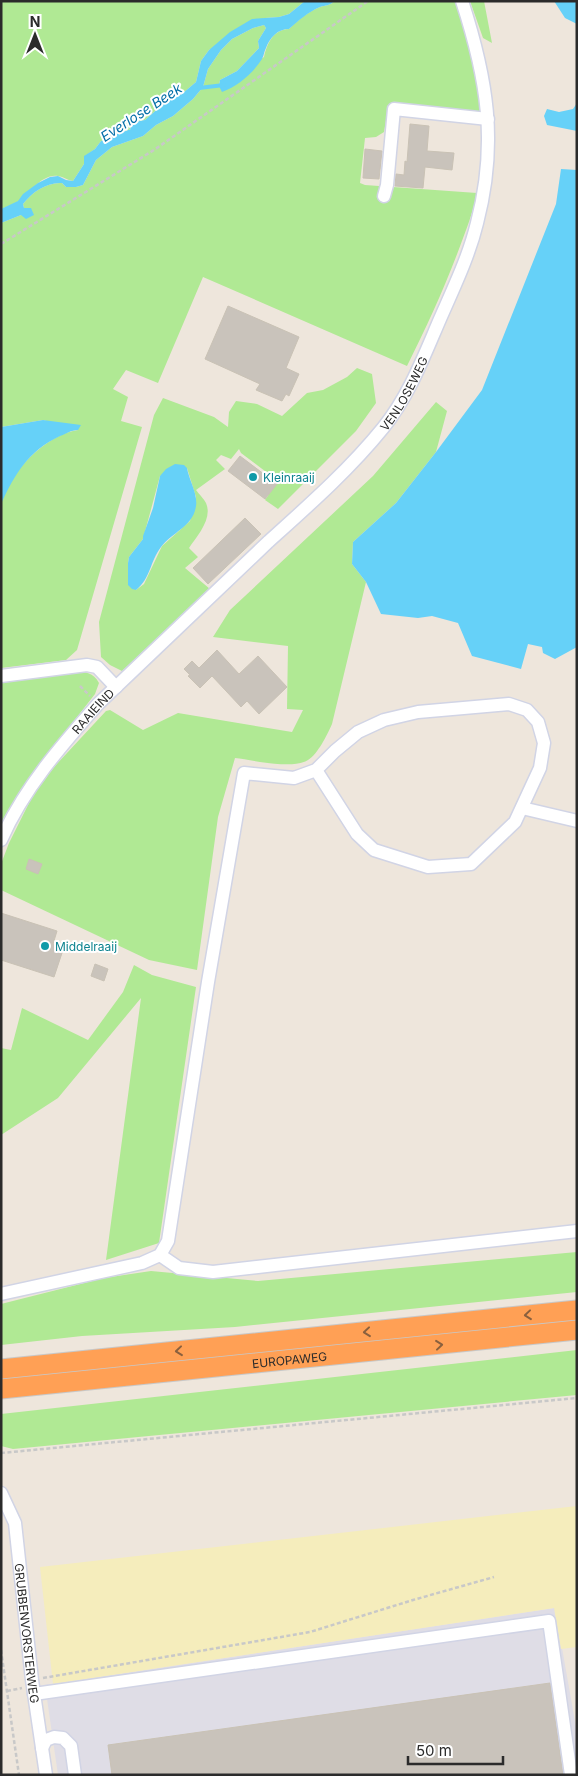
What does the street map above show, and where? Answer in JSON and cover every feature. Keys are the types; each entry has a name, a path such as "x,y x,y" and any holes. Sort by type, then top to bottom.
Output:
{"highway":[{"name":"EUROPAWEG","path":"4,1369 577,1310"},
{"name":"EUROPAWEG","path":"7,1394 577,1330"}],"street":[{"name":"VENLOSEWEG","path":"116,686 342,473 383,428 398,406 420,365 457,280 477,224 482,202 488,154 488,119 481,66 462,1"},
{"path":"384,196 387,185 394,108 488,119"},
{"name":"RAAIEIND","path":"1,676 87,665 97,667 116,686 72,734 27,792 1,840"},
{"path":"1,1294 142,1263 160,1255 168,1241 208,982 244,774 294,778 316,770 358,732 384,720 418,712 509,704 526,710 538,722 544,743 540,768 515,822 471,864 428,867 374,850 357,834 316,770"},
{"path":"522,808 577,821"},
{"path":"160,1255 179,1268 214,1272 577,1232"},
{"name":"GRUBBENVORSTERWEG","path":"1,1493 15,1523 34,1694 46,1775"},
{"path":"34,1694 549,1621 571,1775"},
{"path":"42,1748 46,1740 54,1736 64,1738 71,1746 75,1775"}],"path":[{"path":"1,244 154,150 368,1"},
{"path":"1,1453 577,1398"},
{"path":"45,1678 310,1632 494,1577"},
{"path":"1,1650 19,1775"}],"shaded area":[{"path":"555,1608 577,1733 577,1775 58,1775 45,1685"}],"green space":[{"path":"1,1 305,1 289,14 265,18 209,50 201,61 196,82 183,93 169,99 145,120 129,123 128,126 131,129 101,141 95,149 85,156 84,164 73,181 52,176 42,180 19,201 1,209"},
{"path":"335,1 456,1 469,33 482,105 479,117 449,110 389,104 384,132 376,137 365,138 360,183 365,185 477,193 453,264 407,366 203,277 158,383 126,370 113,389 128,397 121,421 142,427 77,650 66,660 1,668 1,503 12,479 30,457 54,439 78,430 43,420 1,427 1,223 21,215 24,208 23,204 35,192 45,186 56,183 62,183 66,187 83,185 96,160 112,147 143,136 156,125 173,116 193,99 203,87 208,69 221,50 232,39 253,28 264,25 266,28 258,41 259,48 237,71 220,80 219,86 264,57 269,42 279,31 289,29 311,11"},
{"path":"470,1 484,1 492,43 483,38"},
{"path":"357,368 372,374 376,403 356,431 278,509 265,500 278,481 241,453 239,449 231,459 221,455 216,460 225,469 196,490 206,503 208,509 206,521 189,548 198,557 185,568 210,589 122,671 110,665 101,657 99,622 154,415 163,398 214,417 228,427 229,412 236,401 257,404 282,416 307,393 323,390 347,377","holes":["187,468 196,497 190,521 162,546 144,584 136,590 128,580 129,557 143,539 160,476"]},
{"path":"436,402 447,411 436,452 396,503 353,542 352,564 366,582 332,724 325,739 312,757 301,763 283,764 235,758 218,817 197,970 149,960 1,890 1,864 9,843 32,797 54,767 106,711 110,710 143,730 178,713 292,732 303,710 287,709 288,646 213,637 230,610 373,476"},
{"path":"75,672 86,673 94,677 99,683 95,694 21,789 1,823 1,682"},
{"path":"134,965 152,975 196,987 159,1243 106,1260 141,998 58,1098 1,1135 1,1048 11,1050 22,1008 88,1040 123,992"},
{"path":"577,1252 577,1292 235,1327 82,1336 1,1345 1,1304 104,1278 151,1271 258,1281"},
{"path":"577,1350 577,1395 13,1449 1,1446 1,1414"}],"sand":[{"path":"577,1506 577,1647 561,1649 554,1608 53,1684 40,1567"}],"water":[{"path":"305,1 335,1 316,9 289,29 281,30 275,34 268,44 262,59 254,69 239,83 222,92 219,86 220,80 237,71 259,48 258,41 266,28 264,25 253,28 232,39 221,50 208,69 203,87 193,99 173,116 156,125 143,136 112,147 96,160 83,185 66,187 62,183 56,183 45,186 35,192 23,204 24,208 31,208 34,215 26,219 21,215 1,223 1,209 18,201 23,194 50,177 58,176 73,181 84,164 84,156 95,149 101,141 131,129 128,126 129,123 145,120 169,99 183,93 196,82 201,61 209,50 230,32 252,19 279,17 289,14"},
{"path":"554,1 577,1 577,24 565,18"},
{"path":"577,103 577,131 547,125 544,116 547,109 559,112 573,109"},
{"path":"561,169 577,170 577,647 555,659 543,653 542,647 528,644 521,669 472,656 458,623 432,616 418,618 381,614 366,582 352,564 353,542 396,503 482,390 556,204"},
{"path":"43,420 81,425 78,430 69,432 49,442 31,456 17,473 1,504 1,427"},
{"path":"175,464 184,465 187,468 196,497 194,513 187,524 157,552 148,575 141,585 136,590 132,589 128,585 129,557 143,539 153,508 160,476 166,469"}],"building":[{"path":"410,124 429,126 427,151 454,153 452,170 425,167 423,188 395,186 396,174 404,175"},
{"path":"365,149 382,151 379,179 363,178"},
{"path":"228,306 299,337 286,368 299,374 289,396 286,394 282,401 256,390 260,384 205,359"},
{"name":"Kleinraaij","path":"240,456 277,484 265,499 228,471"},
{"path":"245,518 261,534 208,584 193,568"},
{"path":"217,650 239,674 258,656 287,687 259,714 247,701 241,707 212,676 200,688 184,669 192,661 199,668"},
{"path":"29,859 42,864 38,874 26,869"},
{"name":"Middelraaij","path":"1,913 57,931 53,944 64,947 54,977 1,960"},
{"path":"95,964 108,969 104,981 91,976"},
{"path":"550,1683 563,1775 112,1775 108,1745"}],"waterway":[{"name":"Everlose Beek","path":"199,88 224,85"}],"place":[{"name":"Kleinraaij","path":"253,477"},
{"name":"Middelraaij","path":"45,946"}]}
